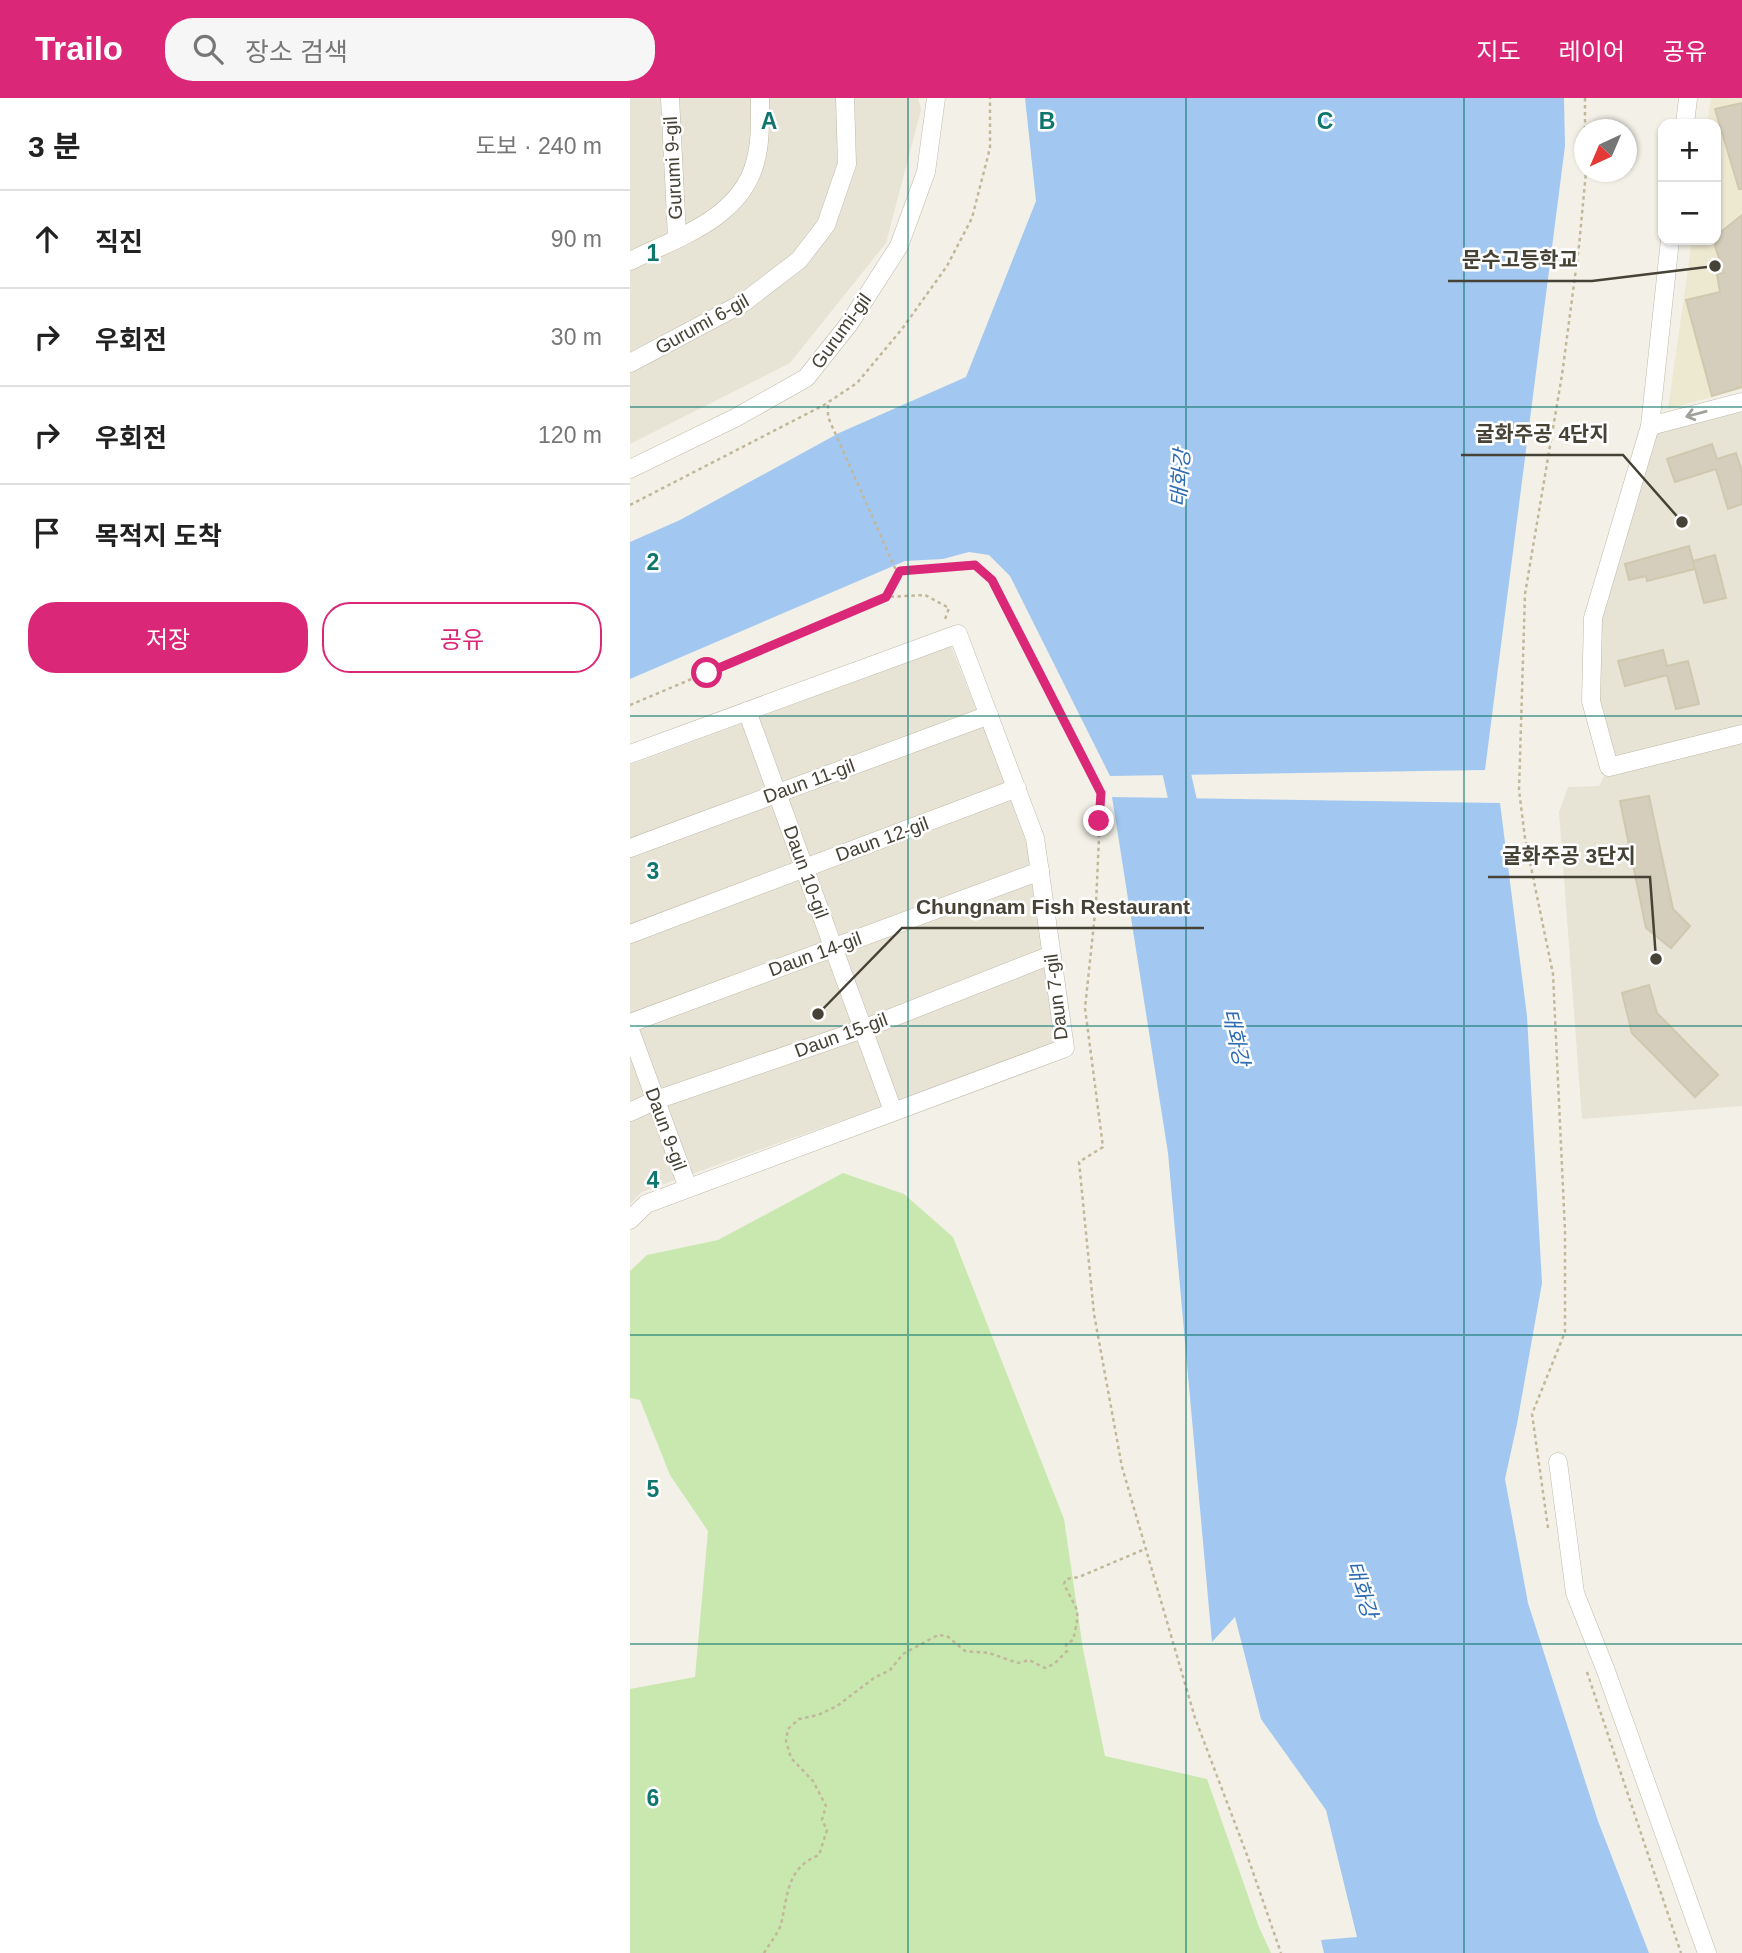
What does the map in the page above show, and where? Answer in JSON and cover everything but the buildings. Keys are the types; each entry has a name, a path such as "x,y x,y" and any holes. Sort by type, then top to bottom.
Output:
{"street":[{"name":"Gurumi 9-gil","path":"670,98 677,237"},
{"path":"630,261 717,217 742,192 755,165 760,131 760,98"},
{"name":"Gurumi 6-gil","path":"630,363 743,303 799,260 826,225 847,164 845,98"},
{"name":"Gurumi-gil","path":"630,469 735,418 806,378 849,324 899,246 926,172 936,98"},
{"path":"1686,119 1688,98"},
{"path":"1669,245 1650,426 1593,618 1591,701 1609,767 1742,734"},
{"path":"1650,426 1742,402"},
{"name":"Daun 7-gil","path":"630,754 958,634 1035,838 1065,1048 646,1204 630,1220"},
{"name":"Daun 10-gil","path":"747,711 893,1111"},
{"name":"Daun 11-gil","path":"630,848 989,715"},
{"name":"Daun 12-gil","path":"630,934 1017,789"},
{"name":"Daun 14-gil","path":"630,1023 1040,871"},
{"name":"Daun 15-gil","path":"630,1112 656,1100 863,1029 1051,955"},
{"name":"Daun 9-gil","path":"630,1030 688,1188"},
{"path":"1558,1462 1575,1593 1611,1684 1707,1953"}],"path":[{"path":"1585,98 1585,119"},
{"path":"1549,1536 1532,1413 1565,1332 1565,1231 1553,974 1527,851 1519,790 1523,636 1525,594 1562,375 1585,182"},
{"path":"827,403 828,417 895,568 900,571 975,565 992,580 1101,793 1096,904 1085,1008 1103,1147 1079,1162 1094,1314 1122,1467 1145,1549 1195,1718 1281,1953"},
{"path":"886,597 900,571"},
{"path":"630,705 886,597 925,595 949,608 937,642"},
{"path":"764,1953 780,1927 787,1889 799,1869 819,1855 827,1830 822,1820 827,1807 813,1781 791,1758 786,1741 788,1729 799,1719 818,1715 837,1706 874,1678 890,1670 902,1654 938,1635 947,1636 965,1651 989,1653 1018,1663 1029,1660 1045,1668 1054,1664 1067,1651 1066,1644 1073,1640 1079,1615 1064,1584 1066,1579 1079,1577 1145,1549"},
{"path":"1586,1668 1681,1953"}],"shaded area":[{"path":"630,98 918,98 921,110 886,243 790,363 630,444"},
{"path":"1711,98 1742,98 1742,389 1668,409 1691,245 1721,245 1721,119 1708,119"},
{"path":"1742,402 1742,1106 1582,1119 1559,812 1568,787 1599,786 1609,767 1591,701 1593,618 1650,426"},
{"path":"951,646 1032,850 1055,1044 642,1192 630,1204 630,765"}],"green space":[{"path":"843,1173 904,1194 953,1237 1064,1519 1083,1649 1105,1756 1207,1779 1259,1927 1271,1953 630,1953 630,1689 695,1677 708,1531 670,1475 640,1400 630,1398 630,1271 647,1255 718,1240"}],"water":[{"path":"1025,98 1564,98 1565,146 1485,770 1110,776 1010,576 989,555 969,552 943,559 905,561 630,679 630,542 680,520 839,433 966,377 1036,201"},
{"path":"1112,797 1500,803 1527,1016 1542,1283 1505,1479 1528,1603 1598,1821 1649,1953 1324,1953 1321,1940 1357,1937 1326,1810 1261,1719 1235,1617 1212,1642 1168,1153"}],"waterway":[{"name":"태화강","path":"1169,739 1190,833"}],"place":[{"name":"문수고등학교","path":"1715,266"},
{"name":"굴화주공 4단지","path":"1682,522"},
{"name":"굴화주공 3단지","path":"1656,959"},
{"name":"Chungnam Fish Restaurant","path":"818,1014"}],"route":[{"path":"707,673 886,597 900,571 975,565 992,580 1101,793 1099,821"}]}
